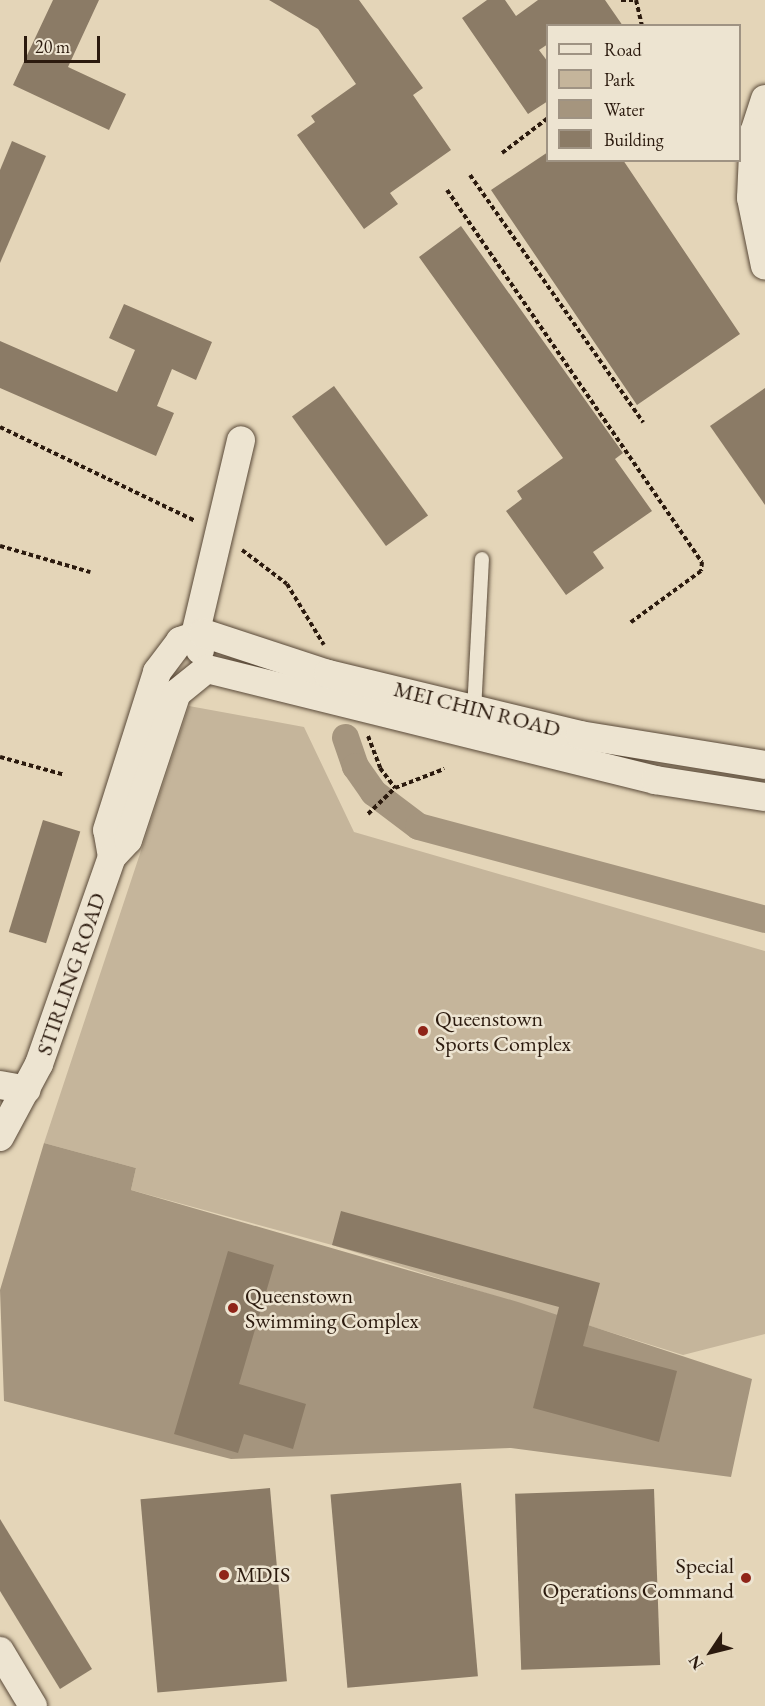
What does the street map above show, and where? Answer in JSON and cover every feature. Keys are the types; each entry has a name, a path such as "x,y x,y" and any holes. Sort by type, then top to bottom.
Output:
{"street":[{"path":"765,99 754,132 751,198 765,266"},
{"path":"207,669 195,635 217,532 241,440"},
{"name":"MEI CHIN ROAD","path":"195,635 212,633 328,674 655,780 765,797"},
{"name":"STIRLING ROAD","path":"112,856 107,830 157,672 180,641 195,635"},
{"name":"MEI CHIN ROAD","path":"207,669 472,720 765,765"},
{"name":"STIRLING ROAD","path":"0,1137 13,1088 112,856 128,840 177,693 207,669"},
{"path":"0,1651 33,1706"}],"lane":[{"path":"472,720 482,560"}],"path":[{"path":"621,0 637,0 642,24"},
{"path":"502,153 546,120"},
{"path":"470,175 643,422"},
{"path":"447,190 702,562 701,572 631,622"},
{"path":"0,427 217,532 287,584 329,654"},
{"path":"0,546 90,572"},
{"path":"367,729 369,746 395,788"},
{"path":"0,757 65,775"},
{"path":"368,814 395,788 444,769"}],"green space":[{"name":"Queenstown Sports Complex","path":"189,706 304,727 354,832 765,951 765,1334 683,1355 332,1245 131,1190 136,1168 44,1143"}],"water":[{"name":"Queenstown Swimming Complex","path":"44,1143 136,1168 131,1190 518,1302 752,1379 731,1477 511,1448 231,1459 4,1401 0,1290"}],"building":[{"path":"53,0 99,0 68,67 126,94 109,130 13,85"},
{"path":"269,0 359,0 423,88 413,95 451,150 390,193 398,204 364,229 297,135 315,122 311,116 356,84 318,29"},
{"path":"487,0 505,0 516,16 538,0 605,0 622,24 546,24 546,45 539,50 546,59 546,102 528,114 462,18"},
{"path":"12,141 46,156 0,263 0,170"},
{"path":"546,153 546,162 624,162 740,334 637,405 491,190"},
{"path":"461,226 623,453 615,459 652,511 593,552 604,568 566,595 506,511 522,499 517,491 563,458 419,257"},
{"path":"124,304 212,342 196,380 172,369 157,406 174,413 156,456 0,388 0,341 117,392 135,350 109,338"},
{"path":"334,386 428,515 386,546 292,417"},
{"path":"765,388 765,505 710,426"},
{"path":"43,820 80,831 46,943 9,932"},
{"path":"341,1211 600,1283 583,1346 677,1371 659,1442 533,1408 559,1307 332,1245"},
{"path":"228,1251 274,1265 239,1384 306,1404 293,1449 244,1434 238,1453 174,1434"},
{"path":"461,1483 478,1676 347,1688 330,1494"},
{"path":"270,1488 287,1681 157,1693 140,1499"},
{"path":"654,1489 660,1665 521,1670 515,1494"},
{"path":"0,1519 92,1669 60,1689 0,1591"}],"waterway":[{"path":"345,737 355,766 373,792 418,826 765,919"}],"place":[{"name":"Queenstown Sports Complex","path":"423,1031"},
{"name":"Queenstown Swimming Complex","path":"233,1308"},
{"name":"MDIS","path":"224,1575"},
{"name":"Special Operations Command","path":"746,1578"}]}
